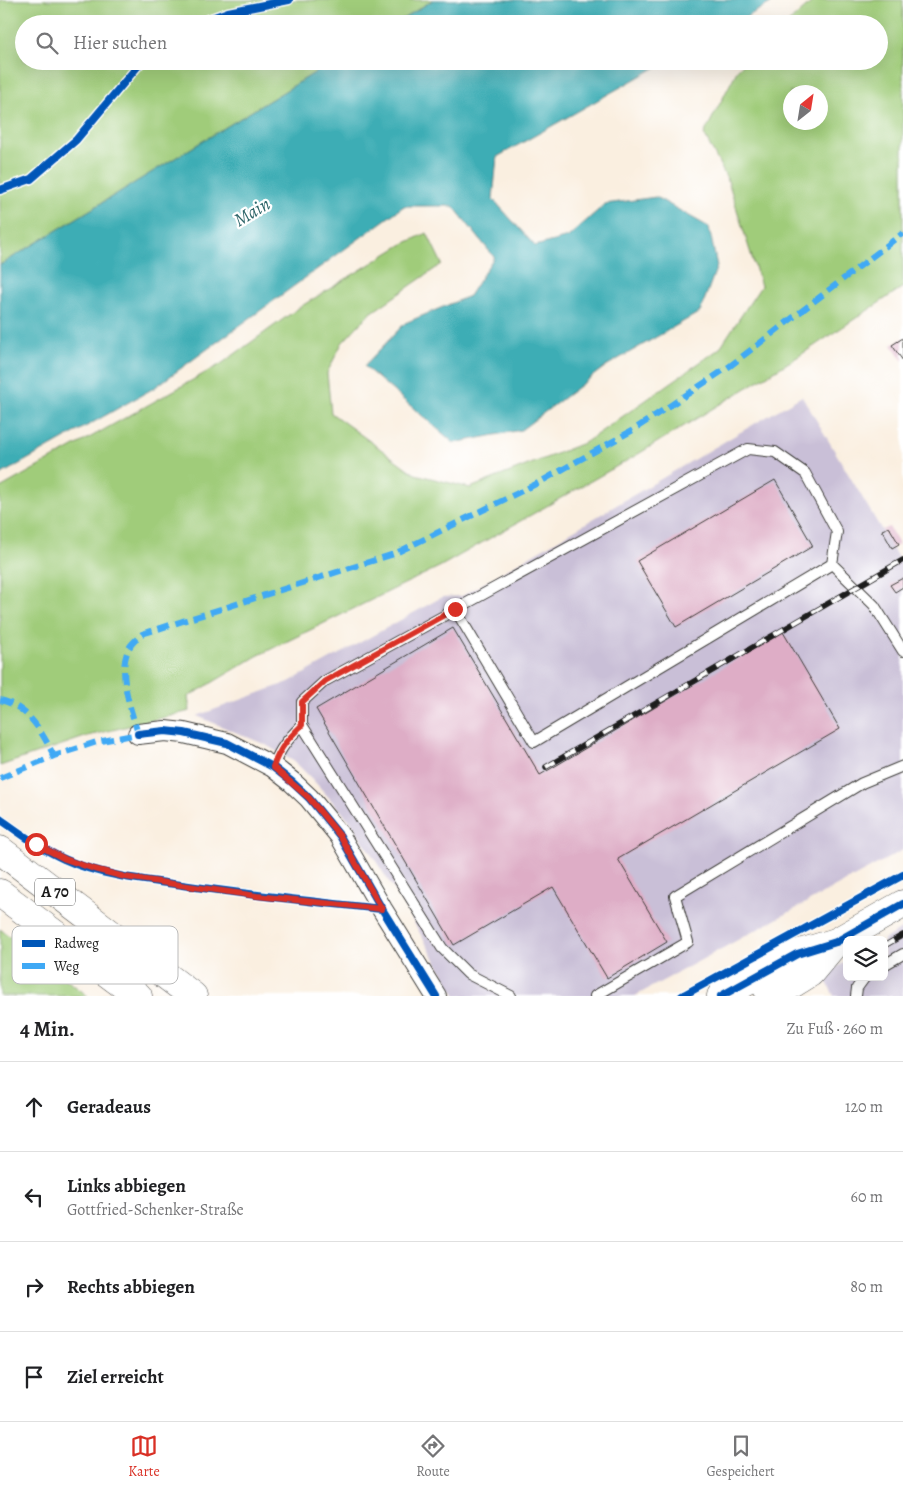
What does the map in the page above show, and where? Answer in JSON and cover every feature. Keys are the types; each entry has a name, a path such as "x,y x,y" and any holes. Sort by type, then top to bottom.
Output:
{"main road":[{"name":"A 70","path":"0,850 100,926"},
{"name":"A 70","path":"0,893 44,926"},
{"path":"725,995 768,989 797,954 836,942 903,904"},
{"name":"A 70","path":"122,984 138,996"},
{"name":"A 70","path":"177,984 193,996"}],"street":[{"path":"138,734 165,731 205,737 227,743 273,767 309,798 340,836 382,909 436,996"}],"lane":[{"path":"455,609 534,742 832,564 838,532 805,473 774,452 748,448 455,609 325,681 302,702 302,725 442,948 468,974 511,996"},
{"path":"832,564 874,604 903,651"},
{"path":"273,767 278,752 284,743 302,725"},
{"path":"595,996 688,942 675,896 862,783 903,766"},
{"path":"888,963 903,954"},
{"path":"856,992 863,981"}],"shaded area":[{"path":"802,396 903,566 903,850 635,996 456,996 402,902 351,822 313,780 295,762 266,745 197,716 289,682 442,597 462,596"},
{"path":"903,928 903,996 834,996 823,975 843,963 843,981 888,981 888,937"}],"green space":[{"path":"0,0 433,0 409,15 15,15 15,70 319,70 0,265"},
{"path":"814,0 903,0 903,287 799,356 635,456 441,566 257,656 188,697 190,711 88,736 0,766 0,488 221,364 300,307 401,245 427,233 442,264 368,315 342,343 327,373 331,413 415,474 470,488 586,442 719,349 761,286 728,181 704,134 737,70 888,70 888,15 797,15"},
{"path":"0,929 12,938 12,984 72,984 88,996 0,996"}],"water":[{"path":"433,0 776,0 750,15 409,15"},
{"name":"Main","path":"319,70 651,70 497,157 493,199 535,246 568,237 605,204 656,197 709,227 717,266 700,312 606,366 521,430 454,443 364,366 405,323 469,296 494,257 453,206 404,206 154,388 0,475 0,265"}],"building":[{"path":"903,338 903,361 892,345"},
{"path":"775,480 813,546 676,627 637,561"},
{"path":"889,527 899,544 892,548 882,530"},
{"path":"903,578 903,587 895,592 890,585"},
{"path":"453,628 540,775 783,632 840,729 618,859 667,942 607,978 553,887 454,945 316,709"}],"railway":[{"path":"546,767 903,560"},
{"path":"888,944 903,935"}],"marked path":[{"path":"0,778 54,756 97,742 138,734 128,701 124,665 126,654 131,645 142,634 394,554 540,482 633,430 730,366 903,233"},
{"path":"0,700 19,708 33,721 54,756"}],"cycle path":[{"path":"220,15 289,0"},
{"path":"0,190 31,179 76,140 134,70"},
{"path":"138,734 165,731 184,733 227,743 273,767 292,782 309,798 340,836 382,909 436,996"},
{"path":"0,819 31,841 56,855 93,870 137,879 232,892 382,909"},
{"path":"682,996 903,875"},
{"path":"721,996 797,954 836,942 903,904"}],"route":[{"path":"36,844 65,859 125,877 257,896 382,909 340,836 309,798 273,767 278,752 284,743 302,725 302,702 325,681 455,609"}]}
